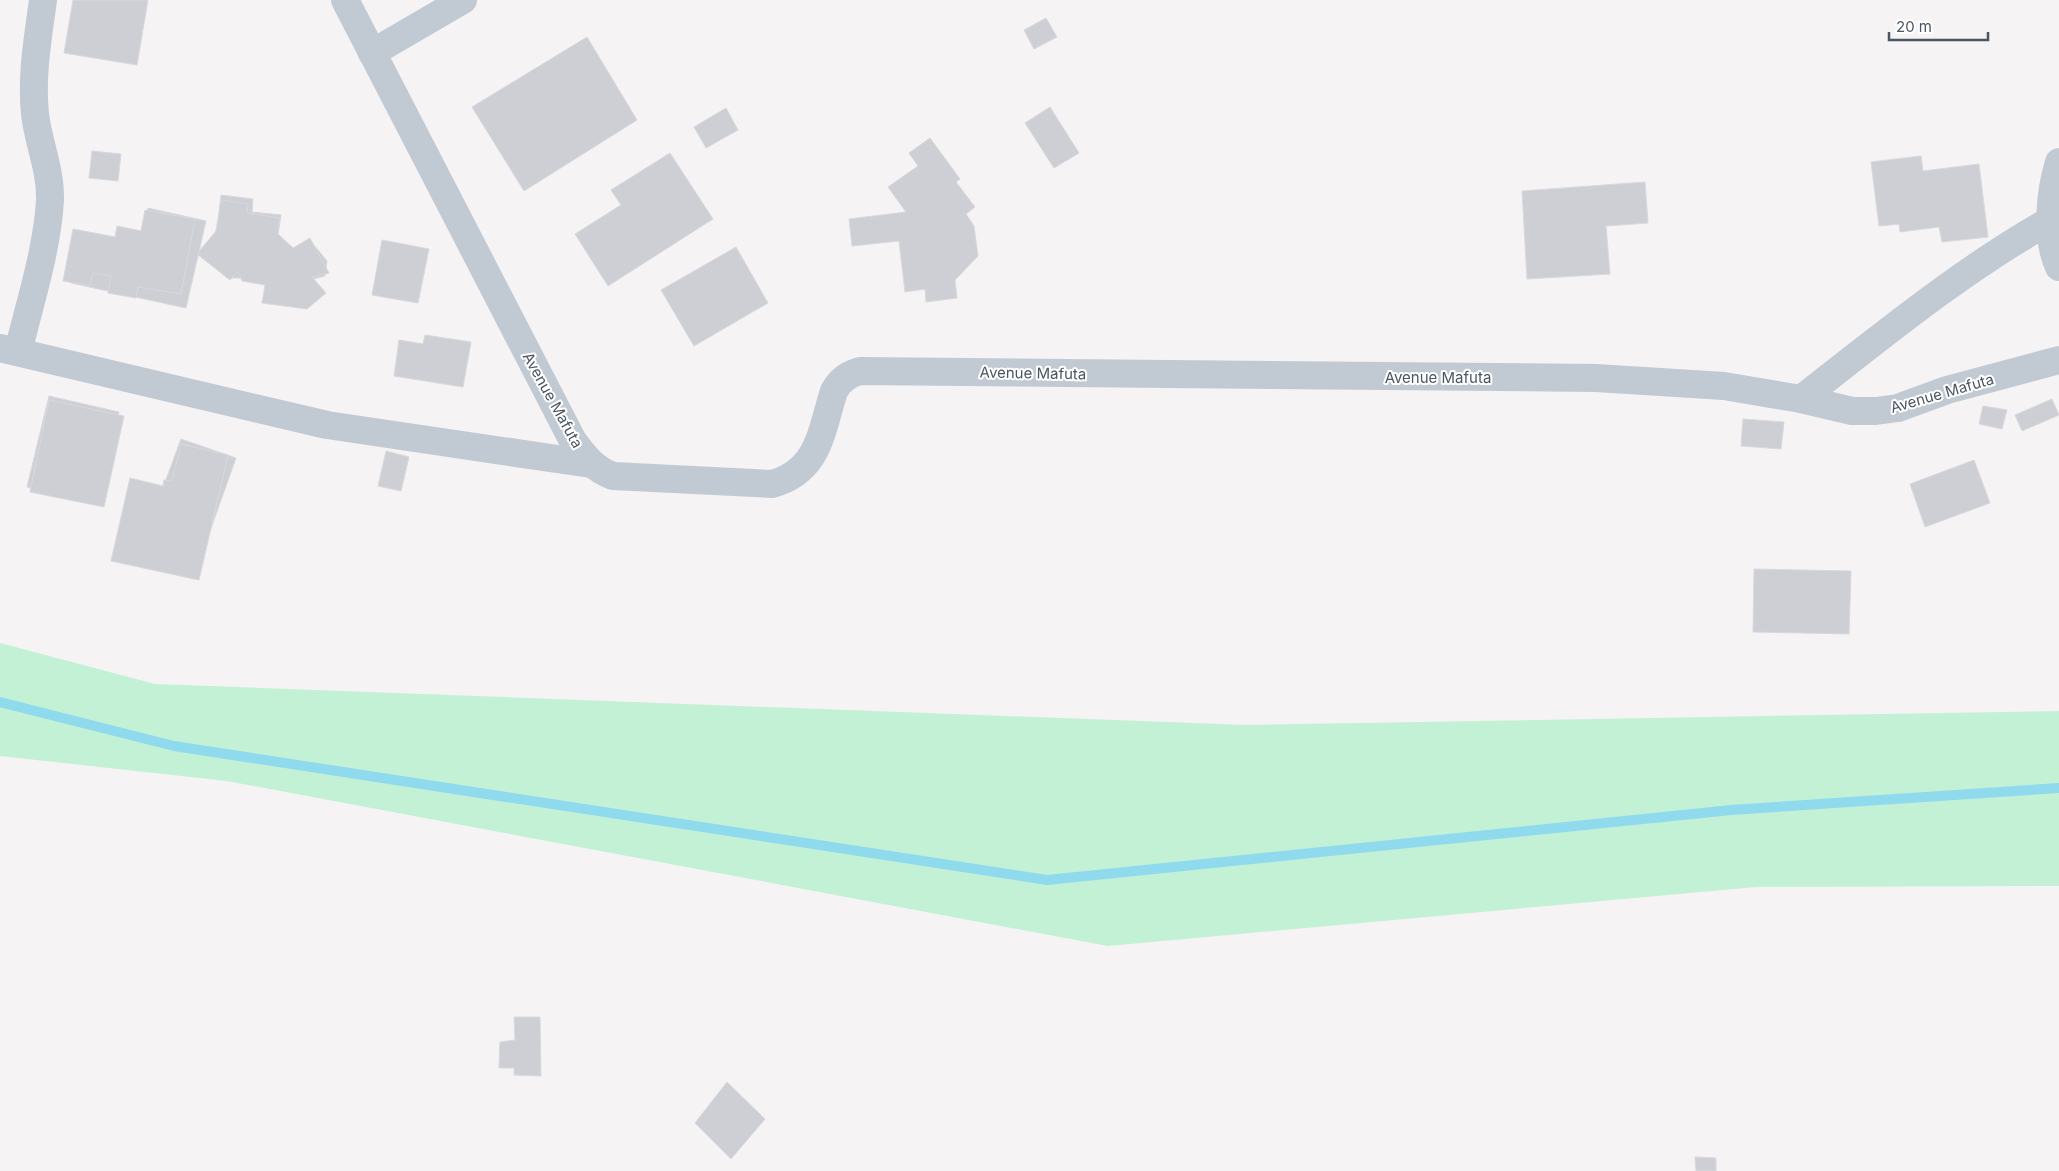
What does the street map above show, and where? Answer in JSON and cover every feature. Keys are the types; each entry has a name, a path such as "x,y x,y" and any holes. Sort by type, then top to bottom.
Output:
{"street":[{"path":"43,0 34,74 35,114 46,162 50,198 45,238 9,350 327,426 591,464"},
{"name":"Avenue Mafuta","path":"345,0 572,441 591,464 600,471 613,476 772,484 784,481 800,471 813,454 837,385 847,376 860,371 1596,378 1724,386 1801,399 1852,411 1876,411 1898,408 1947,390 2059,360"},
{"path":"372,53 463,0"},
{"path":"2059,162 2052,185 2050,220 2055,258 2059,266"},
{"path":"1801,399 1910,314 2025,234 2050,220"}],"green space":[{"path":"0,643 155,684 1246,725 2059,711 2059,886 1756,887 1108,946 227,781 0,756"}],"building":[{"path":"73,0 148,0 137,65 64,53"},
{"path":"1046,18 1057,37 1034,49 1024,30"},
{"path":"587,37 637,120 524,191 472,107"},
{"path":"1050,107 1079,153 1054,168 1025,123"},
{"path":"726,108 738,130 706,148 694,127"},
{"path":"930,138 960,179 956,182 975,207 966,214 974,226 978,256 955,280 957,298 926,302 925,289 905,292 899,241 852,246 849,219 906,212 888,187 918,166 909,153"},
{"path":"92,151 121,154 118,181 89,178"},
{"path":"670,153 713,219 608,286 575,234 621,205 611,190"},
{"path":"1921,156 1923,171 1979,164 1988,237 1942,242 1939,227 1900,232 1899,224 1879,226 1871,162"},
{"path":"1645,182 1648,223 1606,226 1610,274 1527,279 1522,191"},
{"path":"221,195 253,199 252,212 281,215 278,234 293,252 309,239 327,261 325,276 305,281 316,294 300,308 272,295 272,278 227,278 199,251 217,232"},
{"path":"221,200 248,204 247,213 280,218 278,234 293,248 310,238 329,273 312,277 326,293 307,309 262,303 265,285 242,281 238,271 230,280 197,254 216,231"},
{"path":"148,208 206,221 186,308 71,283 82,233 124,242 126,229 142,232"},
{"path":"145,210 195,219 181,294 138,287 136,298 108,293 111,276 93,273 90,286 63,281 73,229 115,237 117,226 141,231"},
{"path":"382,240 429,249 418,303 372,295"},
{"path":"736,247 768,303 694,346 661,290"},
{"path":"425,335 471,342 463,387 394,376 399,340 423,344"},
{"path":"49,396 119,412 97,503 27,487"},
{"path":"2052,399 2059,415 2022,431 2015,415"},
{"path":"49,400 124,416 104,507 30,492"},
{"path":"1983,406 2007,410 2002,429 1979,424"},
{"path":"1743,419 1784,422 1781,449 1741,446"},
{"path":"181,439 236,458 193,579 113,552 135,488 160,496"},
{"path":"181,444 228,455 199,580 111,561 130,478 163,486 164,480 172,481"},
{"path":"386,451 409,457 401,491 378,486"},
{"path":"1974,460 1990,503 1925,527 1910,484"},
{"path":"1754,569 1851,571 1849,634 1753,632"},
{"path":"514,1017 540,1017 541,1076 514,1075 514,1068 499,1068 500,1042 515,1040"},
{"path":"727,1082 765,1119 731,1159 695,1123"},
{"path":"1695,1157 1716,1158 1716,1171 1696,1171"}],"waterway":[{"path":"0,702 174,746 1047,880 1731,810 2059,788"}]}
